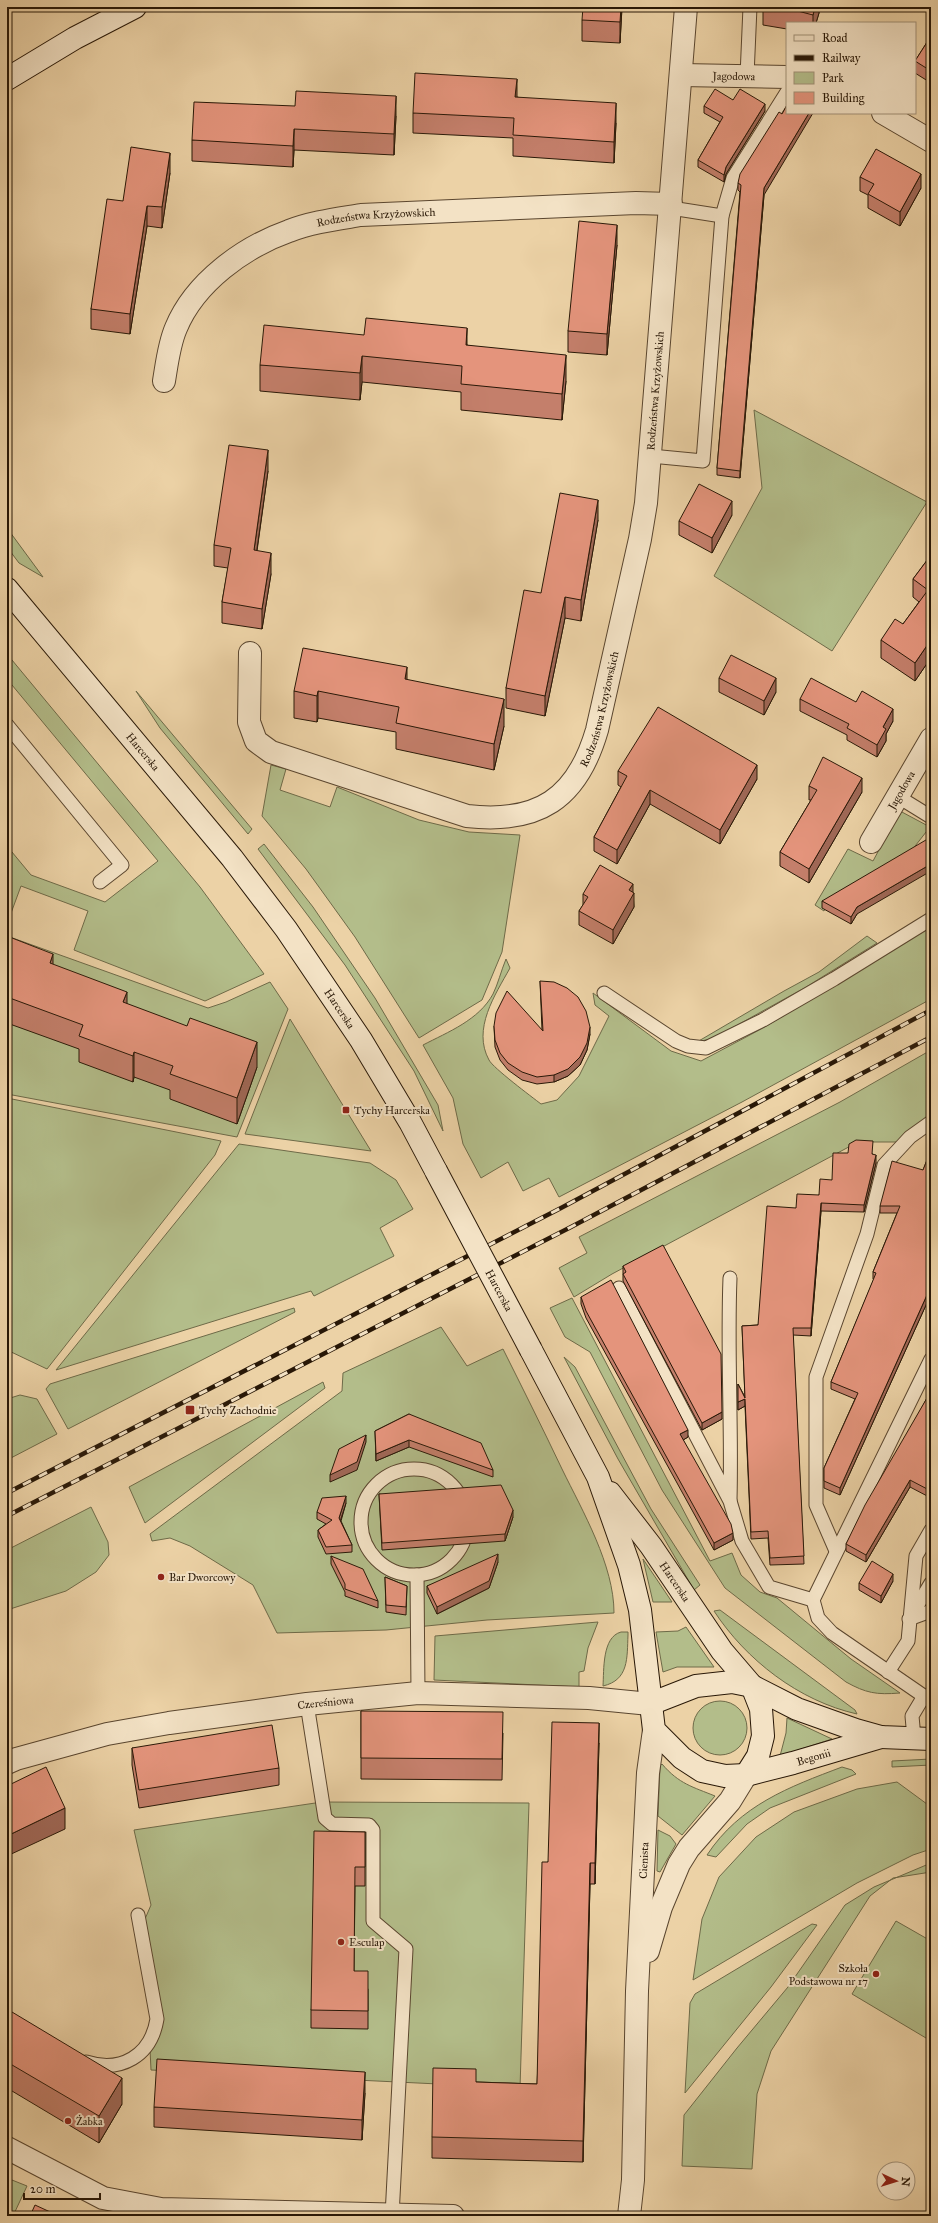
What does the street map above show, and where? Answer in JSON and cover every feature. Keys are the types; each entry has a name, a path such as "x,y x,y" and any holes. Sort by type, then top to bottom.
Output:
{"street":[{"path":"7,79 74,38 135,7"},
{"name":"Rodzeństwa Krzyżowskich","path":"250,653 249,722 256,740 271,752 467,816 501,818 521,815 540,809 556,800 582,768 592,746 640,539 651,456 686,7"},
{"path":"7,64 74,38"},
{"name":"Jagodowa","path":"681,75 786,77"},
{"path":"886,114 931,141"},
{"name":"Rodzeństwa Krzyżowskich","path":"164,381 171,342 176,328 196,295 223,269 247,251 291,230 316,223 361,215 636,202 671,206"},
{"name":"Harcerska","path":"7,589 232,858 286,929 361,1040 410,1122 598,1477 629,1565 640,1610 650,1704"},
{"name":"Jagodowa","path":"871,842 931,739"},
{"name":"Harcerska","path":"598,1477 651,1546 722,1651 752,1686"},
{"path":"732,1682 752,1686 761,1709 763,1736 758,1756 746,1775 725,1776 702,1771 682,1758 654,1730 650,1704 696,1686 732,1682"},
{"name":"Begonii","path":"752,1686 810,1714 881,1737 922,1738"},
{"name":"Czereśniowa","path":"7,1763 16,1758 107,1734 307,1704 418,1693 589,1698 650,1704"},
{"name":"Cienista","path":"629,2216 633,2180 637,1991 648,1773 654,1730"},
{"name":"Begonii","path":"746,1775 794,1763 881,1737"},
{"name":"Cienista","path":"637,1991 661,1907 679,1864 689,1848 730,1801 746,1775"},
{"path":"7,2148 103,2198 161,2209 453,2216"}],"lane":[{"path":"747,76 750,7"},
{"path":"651,456 703,461 722,216 733,178 786,94"},
{"path":"671,206 722,216"},
{"path":"7,725 122,865 100,882"},
{"path":"897,796 931,817"},
{"path":"604,993 676,1041 688,1046 706,1048 763,1020 834,979 931,919"},
{"path":"836,1551 816,1505 816,1377 867,1234 884,1165 910,1137 931,1122"},
{"path":"730,1278 728,1346 731,1450 730,1501"},
{"path":"619,1288 730,1501 742,1541 769,1587 813,1600"},
{"path":"922,1738 912,1716 927,1698 832,1633 818,1618 813,1600 931,1359"},
{"path":"410,1468 424,1469 437,1473 448,1480 458,1490 468,1515 468,1528 458,1553 448,1564 435,1571 417,1575 407,1575 394,1571 381,1564 371,1553 364,1541 361,1527 362,1513 366,1500 373,1488 384,1478 396,1472 410,1468"},
{"path":"888,1672 908,1641 916,1556 931,1530"},
{"path":"417,1575 418,1693"},
{"path":"909,1619 931,1583"},
{"path":"909,1619 931,1611"},
{"path":"307,1704 325,1818 332,1824 369,1825 373,1830 373,1921 406,1950 392,2215"},
{"path":"74,2055 87,2062 106,2067 115,2066 129,2061 142,2050 154,2033 157,2019 138,1915"}],"green space":[{"path":"754,410 927,502 832,651 714,576 762,488"},
{"path":"7,528 43,577 19,563 7,547"},
{"path":"7,654 200,887 264,974 205,1001 74,950 88,911 21,886 7,924 7,846 31,875 105,902 158,861 7,679"},
{"path":"136,691 252,829 248,834 160,728"},
{"path":"271,765 286,769 280,790 330,807 337,787 419,820 469,832 520,835 502,952 482,1000 419,1038 355,937 306,869 262,816"},
{"path":"900,811 930,827 912,850 829,899 824,911 815,905 848,849 873,861"},
{"path":"264,844 313,907 375,998 438,1105 443,1131 414,1071 345,965 258,849"},
{"path":"931,927 931,999 742,1102 559,1197 549,1178 523,1191 508,1162 481,1178 463,1144 453,1098 423,1045 452,1030 480,1011 493,994 506,959 510,968 492,1001 484,1024 484,1048 492,1064 541,1104 557,1100 579,1076 609,1016 595,1005 593,993 671,1051 701,1061 763,1028"},
{"path":"7,936 208,1008 226,1002 270,982 288,1009 237,1137 7,1094"},
{"path":"867,936 877,943 806,987 714,1038 697,1042 819,972"},
{"path":"290,1019 371,1151 245,1134"},
{"path":"931,1050 931,1114 896,1142 858,1142 612,1274 574,1297 559,1268 587,1253 579,1237 840,1102"},
{"path":"7,1098 221,1141 215,1155 47,1369 7,1350"},
{"path":"239,1144 370,1163 396,1180 413,1209 380,1228 394,1256 314,1296 311,1291 56,1370"},
{"path":"572,1298 710,1561 732,1553 741,1575 760,1592 777,1598 851,1659 900,1693 884,1694 866,1691 846,1682 725,1588 662,1490 590,1352 565,1337 550,1308"},
{"path":"294,1308 295,1312 68,1429 46,1389 50,1384"},
{"path":"441,1327 467,1366 503,1349 596,1539 609,1576 613,1595 614,1613 487,1620 386,1630 277,1633 253,1585 190,1546 170,1538 152,1541 150,1534 342,1391 343,1373"},
{"path":"564,1357 575,1367 651,1509 700,1585 694,1590 618,1459"},
{"path":"323,1382 325,1388 145,1523 129,1487"},
{"path":"20,1395 37,1399 57,1434 7,1460 7,1399"},
{"path":"91,1507 108,1542 109,1555 96,1572 66,1591 7,1610 7,1550"},
{"path":"643,1559 672,1602 653,1602"},
{"path":"720,1610 855,1710 857,1714 836,1708 815,1699 795,1689 776,1676 758,1662 727,1629 714,1611"},
{"path":"598,1622 588,1648 584,1671 579,1672 579,1687 434,1680 435,1636"},
{"path":"686,1627 714,1667 677,1667 663,1672 656,1632 678,1631"},
{"path":"621,1632 628,1632 627,1660 625,1667 618,1679 603,1686 604,1663 607,1647 610,1640"},
{"path":"720,1701 730,1703 739,1709 745,1718 747,1728 745,1738 739,1747 730,1753 720,1755 710,1753 701,1747 695,1738 693,1728 695,1718 701,1709 710,1703"},
{"path":"787,1718 832,1739 780,1756 786,1733"},
{"path":"931,1759 931,1765 892,1767 892,1761"},
{"path":"662,1764 680,1781 715,1796 682,1835 658,1816 660,1766"},
{"path":"842,1767 852,1770 856,1774 770,1808 747,1824 716,1857 707,1855 720,1838 750,1810 785,1790"},
{"path":"897,1782 931,1807 931,1849 913,1855 857,1883 693,1980 702,1919 719,1877 756,1837 794,1812 857,1789"},
{"path":"322,1802 529,1803 520,2088 151,2070 150,2049 158,2038 145,1919 151,1905 134,1830"},
{"path":"658,1830 670,1836 676,1844 660,1872 657,1871"},
{"path":"931,1863 931,1872 897,1877"},
{"path":"890,1880 870,1896 771,2051 757,2094 752,2169 682,2166 684,2115 788,1987 845,1905 874,1887"},
{"path":"896,1921 931,1941 931,2041 852,1994"},
{"path":"812,1924 817,1925 771,1987 685,2093 690,2003 695,1994"},
{"path":"7,2178 27,2186 13,2216 7,2216"}],"building":[{"path":"583,7 621,7 620,22 582,20"},
{"path":"790,7 815,7 813,15 790,9"},
{"path":"931,36 931,71 916,62"},
{"path":"415,73 517,79 515,97 616,103 614,142 513,135 514,118 413,113"},
{"path":"715,89 733,100 740,89 765,104 726,167 724,175 698,160 723,117 704,106"},
{"path":"296,91 396,96 394,134 294,129 293,146 192,140 194,102 295,106"},
{"path":"786,107 786,114 808,114 764,188 740,471 717,468 741,185 738,183 740,174 779,112 782,114"},
{"path":"131,147 170,153 162,207 147,206 130,314 91,309 107,199 123,201"},
{"path":"876,149 921,174 900,212 868,194 874,184 860,177"},
{"path":"579,221 617,225 607,334 568,331"},
{"path":"366,318 467,328 466,345 566,355 562,394 461,384 462,366 362,356 360,373 260,365 264,325 364,335"},
{"path":"229,445 268,450 254,550 271,553 262,609 222,602 231,548 214,545"},
{"path":"699,484 732,501 712,538 679,521"},
{"path":"560,493 598,500 581,600 565,597 545,696 506,688 524,590 541,593"},
{"path":"931,555 931,646 928,644 915,663 881,640 895,619 903,624 928,590 913,579"},
{"path":"303,648 407,667 405,679 504,699 494,744 396,723 399,707 318,691 317,696 294,691"},
{"path":"731,655 776,678 764,701 719,678"},
{"path":"811,678 856,702 862,691 893,709 883,727 886,729 877,745 847,728 849,724 800,699"},
{"path":"658,707 757,765 720,830 650,790 617,850 594,837 627,776 618,771"},
{"path":"823,757 862,778 809,869 780,852 817,790 809,786"},
{"path":"931,837 931,864 857,907 851,917 822,901"},
{"path":"600,865 633,884 629,890 634,893 613,930 579,911 588,897 583,894"},
{"path":"7,936 53,954 50,963 127,992 123,1002 187,1026 190,1018 257,1042 237,1098 170,1074 173,1066 134,1052 133,1056 79,1036 83,1025 7,997 9,987 7,986"},
{"path":"540,981 554,982 567,988 578,997 586,1011 590,1027 587,1043 580,1057 568,1069 554,1075 537,1077 522,1072 508,1063 500,1053 495,1040 494,1026 496,1013 507,991 543,1031"},
{"path":"856,1140 873,1141 872,1154 876,1155 864,1205 821,1203 811,1328 793,1328 804,1556 770,1558 768,1531 751,1532 745,1399 738,1402 738,1384 745,1398 742,1326 758,1325 767,1206 796,1208 797,1194 819,1195 820,1179 832,1180 833,1153 848,1153 849,1144"},
{"path":"931,1150 931,1286 840,1488 824,1481 824,1468 858,1393 831,1382 876,1273 873,1272 900,1206 880,1206 892,1161 923,1170"},
{"path":"663,1245 721,1354 722,1412 702,1423 623,1274 626,1272 623,1266"},
{"path":"611,1280 688,1430 680,1434 731,1524 733,1533 714,1543 586,1311 581,1297"},
{"path":"931,1391 931,1491 910,1480 866,1555 846,1544 865,1505"},
{"path":"409,1414 481,1443 493,1470 409,1440 376,1454 375,1431"},
{"path":"366,1435 357,1462 330,1475 339,1449"},
{"path":"501,1485 513,1510 505,1534 382,1543 379,1494"},
{"path":"346,1496 339,1518 352,1545 326,1547 318,1530 332,1520 317,1512 322,1498"},
{"path":"931,1547 931,1557 927,1554"},
{"path":"498,1554 489,1581 437,1607 427,1586"},
{"path":"331,1556 363,1569 378,1601 345,1589 345,1584"},
{"path":"872,1561 893,1574 881,1596 859,1583"},
{"path":"385,1577 407,1586 406,1607 386,1605"},
{"path":"361,1711 503,1712 502,1759 361,1758"},
{"path":"552,1722 599,1723 595,1863 590,1863 583,2141 432,2137 433,2068 476,2069 476,2082 537,2084 542,1862 548,1862"},
{"path":"272,1725 279,1768 139,1790 132,1748"},
{"path":"46,1767 65,1808 7,1836 7,1786"},
{"name":"Esculap","path":"314,1831 365,1832 365,1867 355,1867 354,1971 368,1971 368,2011 311,2010"},
{"path":"7,2009 122,2078 99,2116 7,2062"},
{"path":"157,2059 365,2072 362,2120 154,2107"},
{"path":"35,2205 59,2216 30,2216"}],"railway":[{"path":"7,1493 561,1208 931,1010"},
{"path":"7,1516 571,1227 931,1037"}],"place":[{"name":"Tychy Harcerska","path":"346,1110"},
{"name":"Tychy Zachodnie","path":"190,1410"},
{"name":"Bar Dworcowy","path":"161,1577"},
{"name":"Esculap","path":"341,1942"},
{"name":"Szkoła Podstawowa nr 17","path":"876,1974"},
{"name":"Żabka","path":"68,2121"}]}
